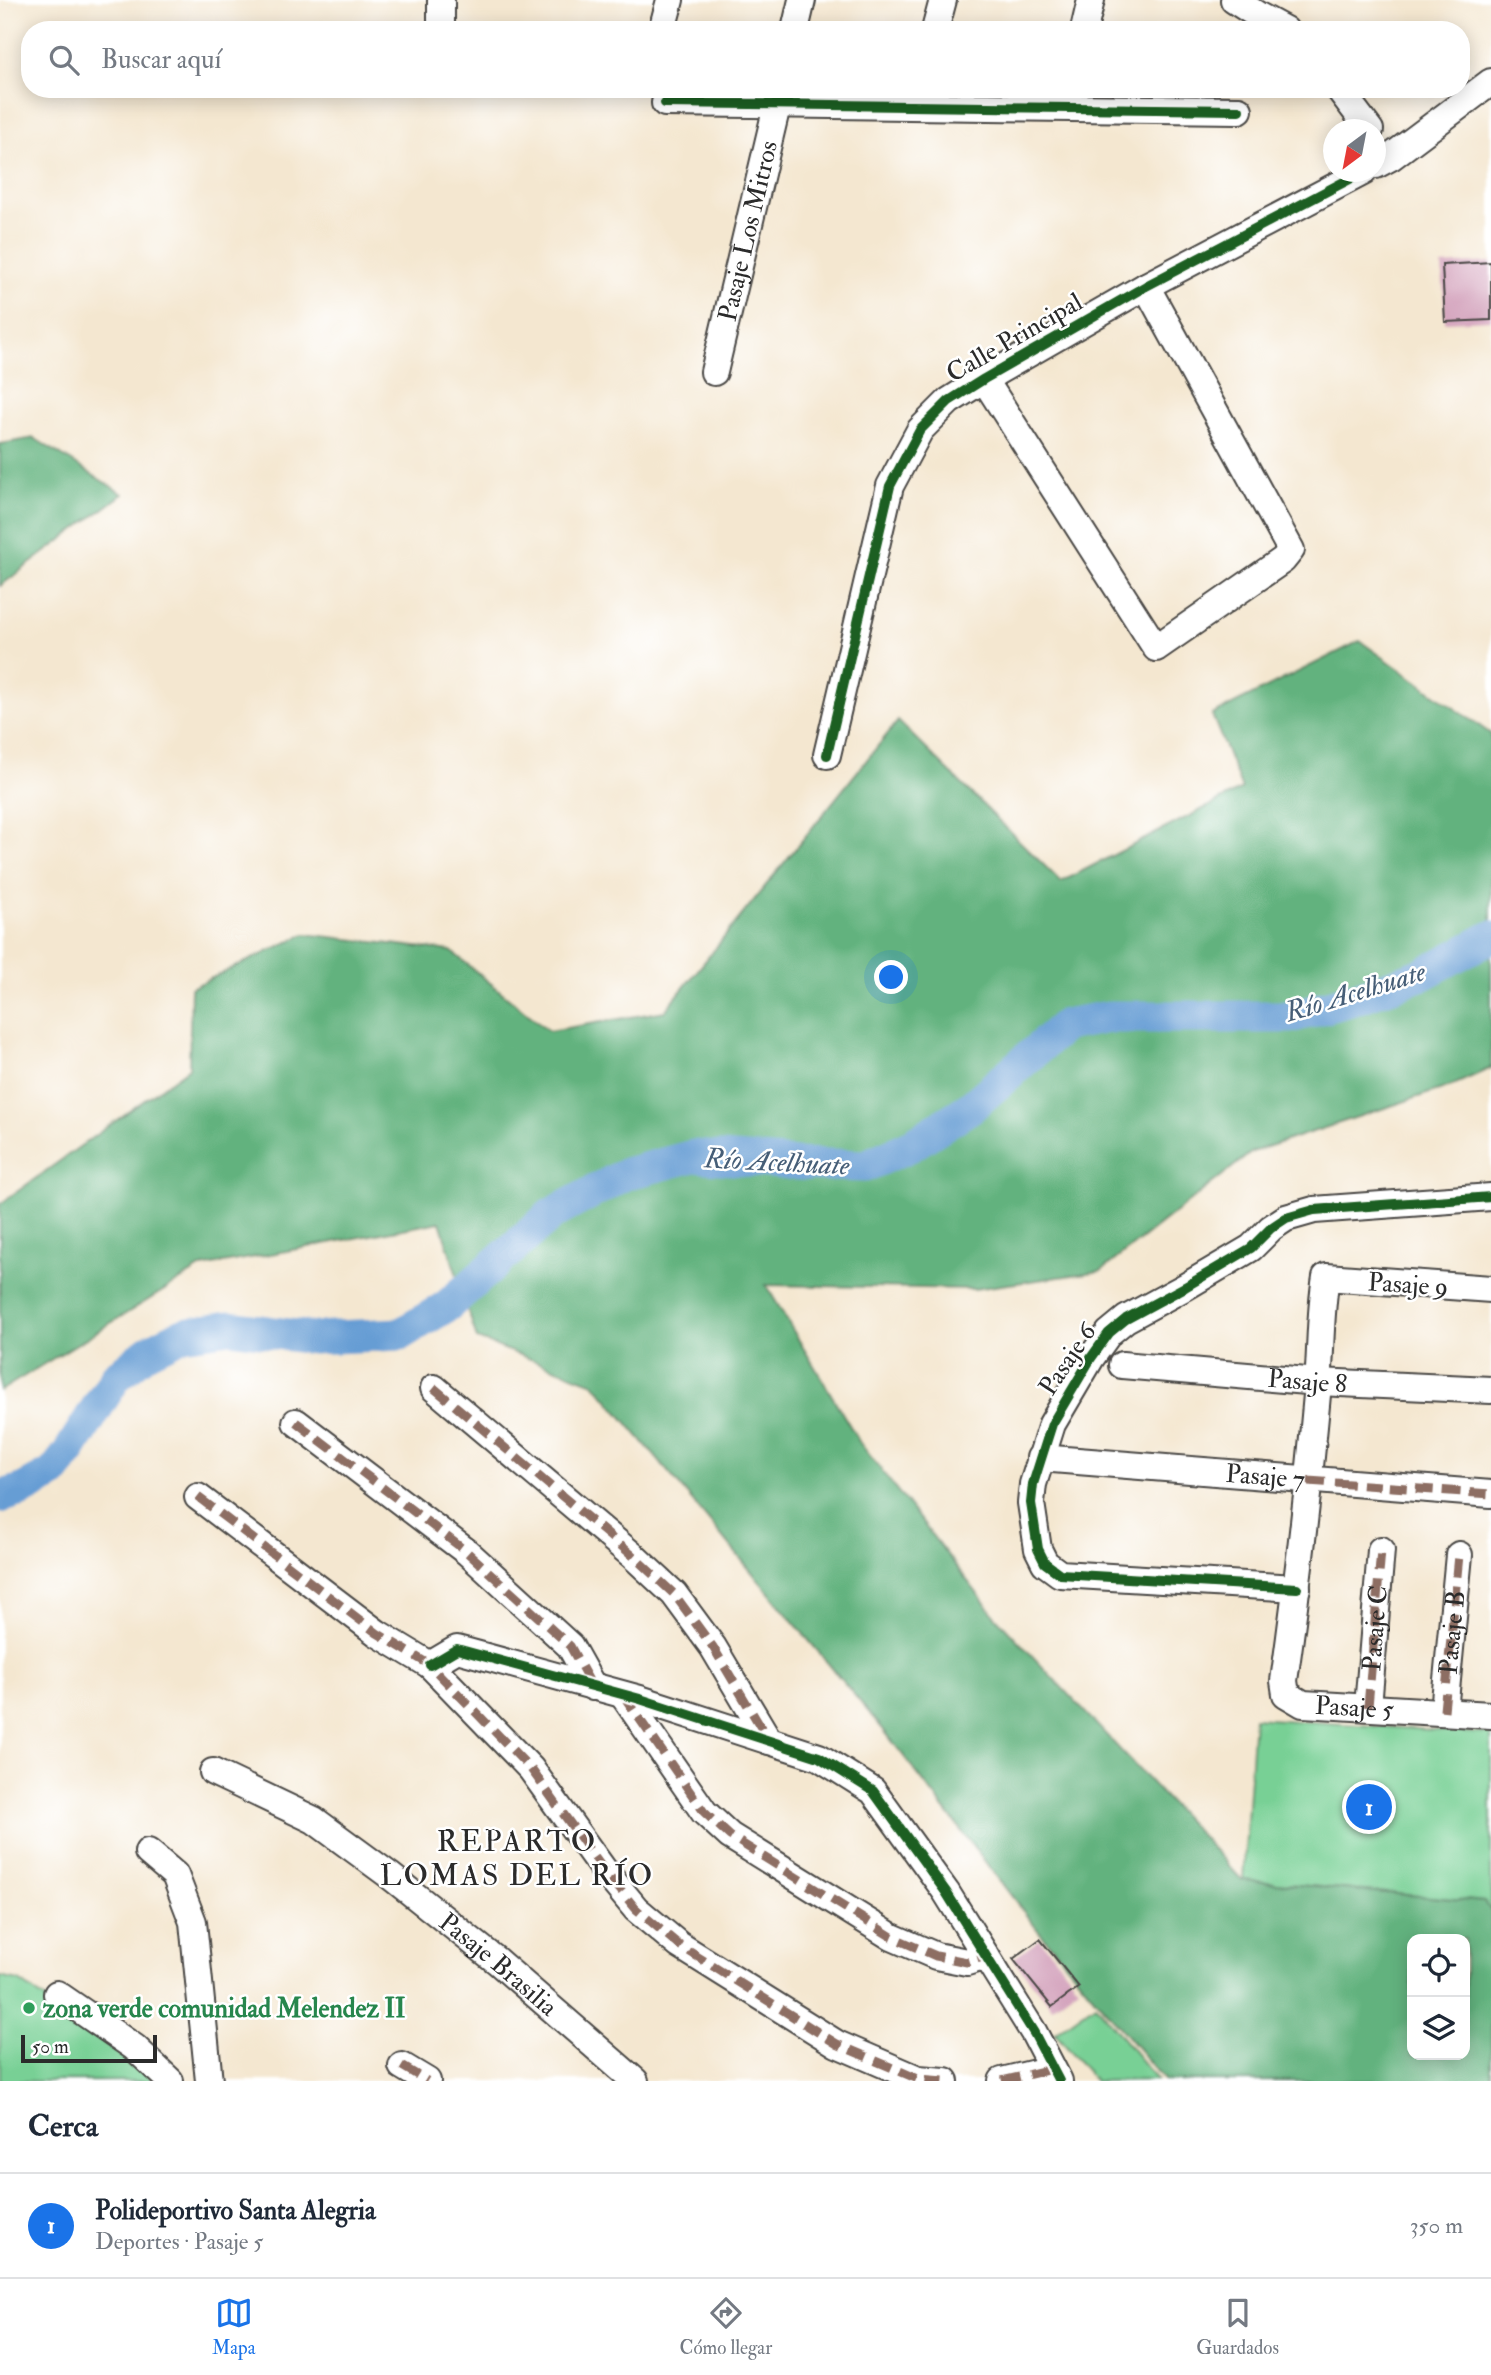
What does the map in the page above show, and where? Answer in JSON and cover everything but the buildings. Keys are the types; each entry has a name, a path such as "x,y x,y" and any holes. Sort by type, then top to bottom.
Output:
{"street":[{"path":"664,21 670,0"},
{"path":"797,21 802,0"},
{"path":"937,21 943,0"},
{"path":"1086,21 1091,0"},
{"path":"1234,0 1268,21"},
{"path":"1470,96 1491,82"},
{"path":"665,103 760,98"},
{"name":"Pasaje Los Mitros","path":"714,372 779,98"},
{"path":"1066,98 1239,110"},
{"path":"1346,98 1362,119"},
{"path":"1386,150 1466,98"},
{"name":"Calle Principal","path":"827,755 891,486 920,430 949,401 984,379 1146,286 1344,182"},
{"path":"984,379 1156,648 1283,560 1291,551 1146,286"},
{"name":"Pasaje 6","path":"1297,1588 1060,1574 1045,1563 1038,1549 1031,1503 1040,1458 1052,1424 1109,1333 1126,1319 1194,1283 1251,1248 1270,1228 1286,1218 1314,1210 1491,1197"},
{"name":"Pasaje 9","path":"1318,1382 1326,1277 1491,1289"},
{"name":"Pasaje 8","path":"1122,1365 1318,1382 1491,1390"},
{"path":"1297,1588 1318,1382"},
{"path":"433,1388 632,1555 674,1594 712,1647 769,1741"},
{"path":"296,1422 467,1552 570,1646 593,1687"},
{"name":"Pasaje 7","path":"1040,1458 1491,1494"},
{"path":"198,1497 377,1633 430,1665 531,1769 603,1869 636,1909 679,1945 837,2043 918,2079 945,2081"},
{"name":"Pasaje C","path":"1368,1707 1381,1550"},
{"name":"Pasaje B","path":"1444,1711 1459,1555"},
{"name":"Pasaje 5","path":"1297,1588 1284,1681 1286,1694 1303,1704 1491,1715"},
{"path":"430,1665 457,1649 623,1695 819,1758 873,1791 946,1892 1034,2033 1056,2075 1002,2081"},
{"path":"623,1695 704,1812 730,1836 892,1937 936,1956 967,1962 986,1956"},
{"name":"Pasaje Brasilia","path":"213,1772 314,1820 389,1875 497,1962 635,2081"},
{"path":"148,1852 174,1875 193,1922 209,2081"},
{"path":"57,1994 134,2047 170,2081"},
{"path":"402,2066 428,2081"}],"green space":[{"path":"34,438 123,494 0,586 0,444"},
{"path":"1360,641 1491,734 1491,1068 1451,1086 1252,1152 1101,1271 974,1289 766,1285 860,1443 995,1616 1242,1880 1485,1902 1491,1911 1491,2081 1165,2081 1037,1929 882,1728 594,1383 477,1339 440,1222 202,1267 0,1391 0,1204 189,1068 191,988 305,934 451,951 549,1031 665,1011 898,721 1061,882 1242,789 1212,715"},
{"path":"1254,1718 1491,1734 1491,1911 1485,1902 1243,1880"},
{"name":"zona verde comunidad Melendez II","path":"0,1977 19,1981 123,2057 144,2068 153,2081 0,2081"},
{"path":"1095,2004 1157,2080 1095,2081 1055,2033"}],"waterway":[{"name":"Río Acelhuate","path":"0,1497 22,1490 53,1473 116,1377 147,1352 183,1334 230,1327 312,1338 401,1334 447,1306 552,1214 626,1174 693,1156 865,1166 910,1146 971,1107 1065,1025 1109,1017 1290,1017 1354,999 1423,974 1491,937"}],"marked path":[{"path":"434,1388 632,1555 674,1594 713,1647 769,1741"},
{"path":"296,1422 467,1552 570,1646 592,1686"},
{"path":"1308,1481 1491,1494"},
{"path":"198,1497 377,1633 430,1665 531,1769 603,1869 636,1909 679,1945 837,2044 918,2079 945,2081"},
{"path":"1368,1707 1381,1550"},
{"path":"1444,1711 1459,1555"},
{"path":"623,1695 704,1812 730,1836 892,1937 936,1956 967,1962 986,1956"},
{"path":"402,2066 427,2081"},
{"path":"1002,2081 1052,2069"}],"cycle path":[{"path":"665,103 1239,110"},
{"path":"827,755 890,486 920,430 949,401 984,379 1146,286 1344,182"},
{"path":"1297,1588 1060,1574 1045,1563 1038,1549 1031,1503 1033,1484 1052,1424 1109,1333 1126,1319 1251,1248 1271,1228 1286,1218 1314,1210 1491,1197"},
{"path":"430,1665 457,1649 640,1699 819,1757 873,1791 946,1892 1034,2033 1059,2081"}],"place":[{"name":"Polideportivo Santa Alegria","path":"1369,1807"},
{"name":"zona verde comunidad Melendez II","path":"29,2008"}],"district":[{"name":"REPARTO LOMAS DEL RÍO","path":"517,1858"}]}
